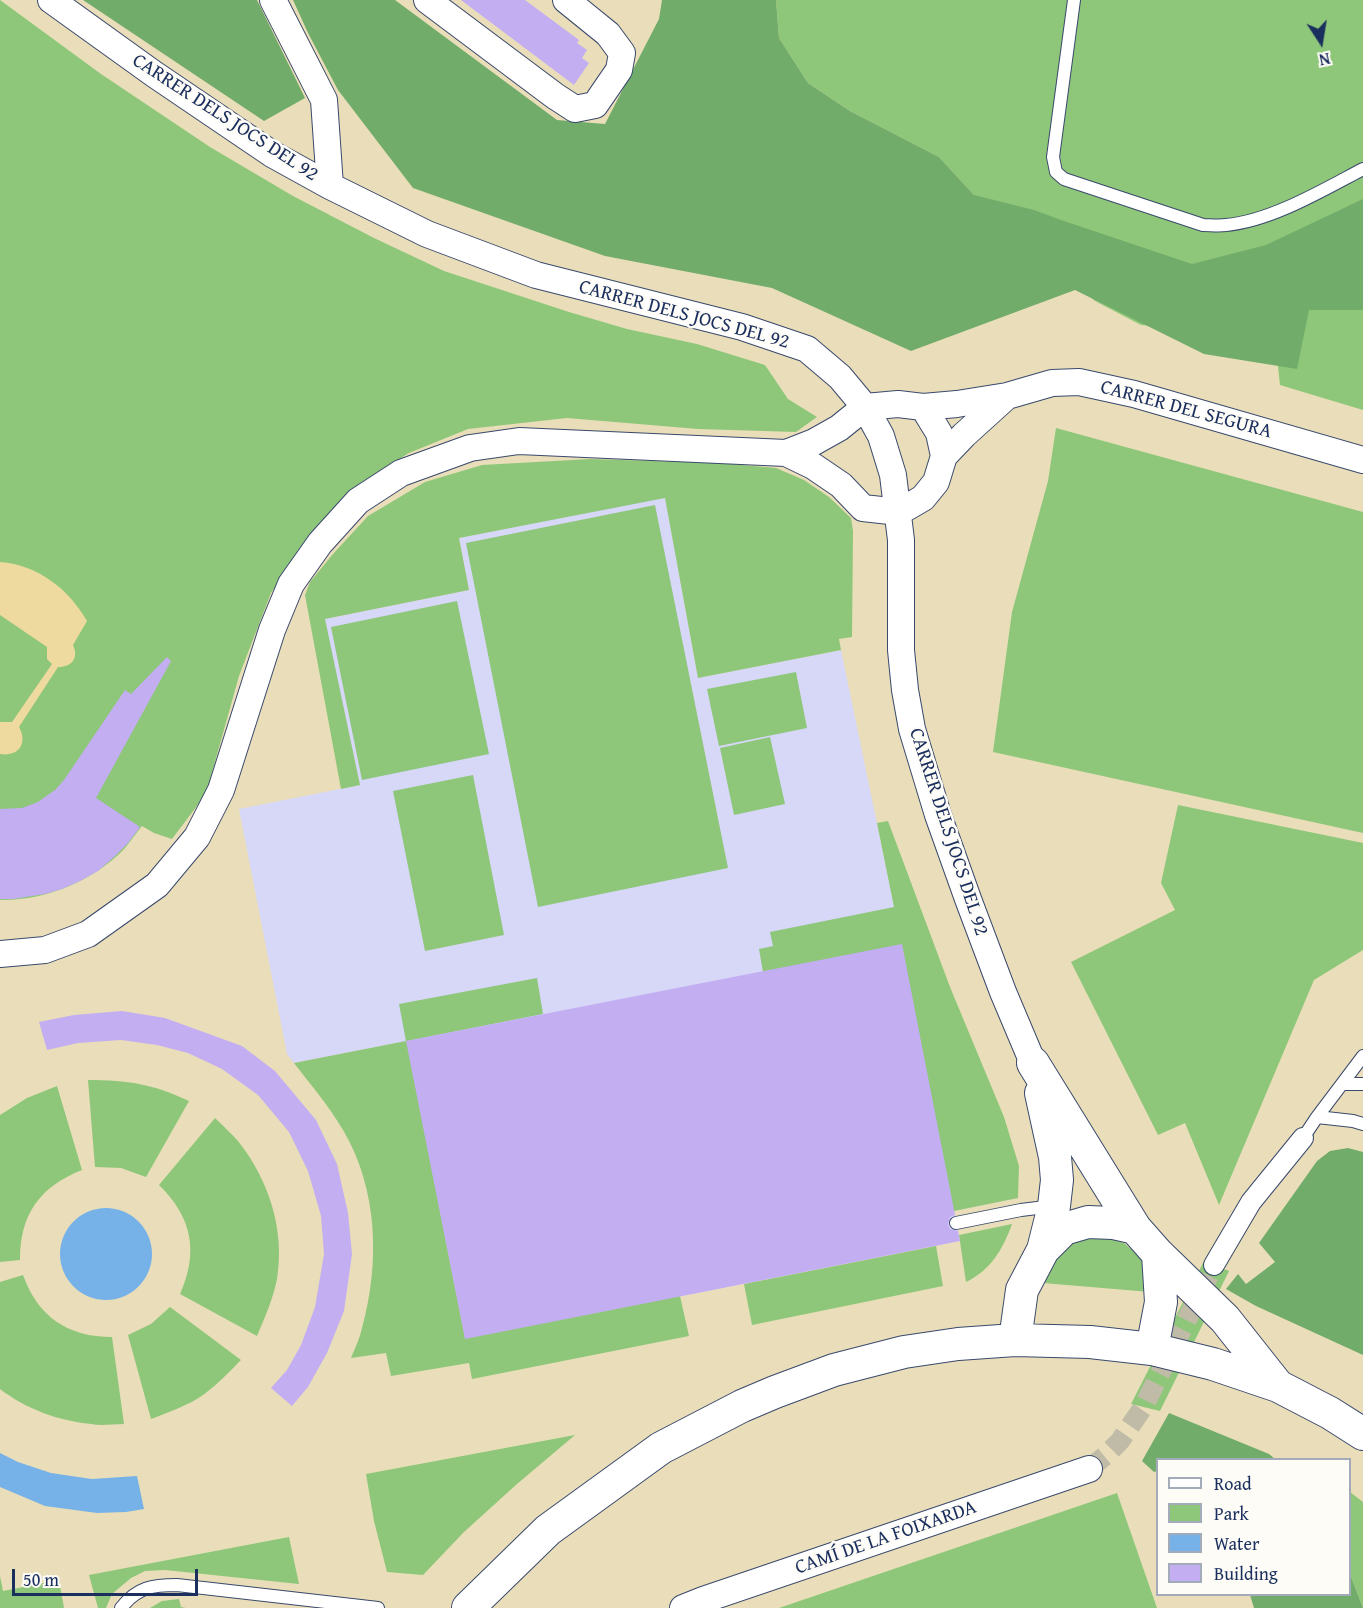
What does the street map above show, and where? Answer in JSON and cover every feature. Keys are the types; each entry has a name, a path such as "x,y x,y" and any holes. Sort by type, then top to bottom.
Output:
{"street":[{"name":"CARRER DELS JOCS DEL 92","path":"51,0 154,74 262,147 330,186 427,234 536,275 742,327 807,349 840,377 865,407 881,436 893,475 902,540 901,650 912,729 938,815 968,899 1033,1063"},
{"path":"273,0 324,100 330,186"},
{"path":"427,0 575,109 595,105 619,70 622,53 608,34 566,0"},
{"name":"CARRER DEL SEGURA","path":"865,407 898,404 923,407 957,404 1007,396 1052,383 1079,382 1134,394 1363,460"},
{"name":"CARRER DEL SEGURA","path":"899,512 923,498 936,482 944,456 1007,396"},
{"path":"786,453 814,442 839,428 865,407"},
{"path":"923,407 939,433 944,456"},
{"path":"839,428 831,459 841,485"},
{"path":"0,954 45,950 88,934 157,885 197,837 220,790 272,630 291,584 320,543 358,501 401,472 470,448 519,441 786,453 813,466 841,485 863,508 899,512"},
{"path":"1015,1340 1022,1290 1043,1250 1058,1180 1055,1157 1033,1063"},
{"path":"1033,1063 1135,1228 1158,1254 1225,1319 1278,1386"},
{"path":"1214,1265 1251,1202 1303,1138"},
{"path":"1043,1250 1064,1229 1088,1222 1113,1222 1135,1228"},
{"path":"1152,1349 1161,1302 1158,1254"},
{"path":"468,1608 548,1530 661,1448 742,1406 834,1370 904,1352 958,1344 1015,1340 1090,1341 1152,1349 1213,1364 1278,1386 1330,1413 1363,1434"},
{"name":"CAMÍ DE LA FOIXARDA","path":"682,1608 1089,1469"}],"lane":[{"path":"1074,0 1053,157 1056,172 1064,179 1203,225 1225,225 1250,221 1300,202 1363,169"},
{"path":"1303,1138 1363,1056"},
{"path":"1342,1084 1363,1084"},
{"path":"1317,1117 1363,1124"},
{"path":"956,1223 1054,1206"},
{"path":"121,1608 139,1590 157,1585 177,1585 378,1608"}],"shaded area":[{"path":"665,497 698,678 841,650 960,1241 465,1339 407,1041 294,1063 287,1054 239,809 360,785 324,619 469,590 459,538"}],"green space":[{"path":"0,0 101,74 210,147 293,196 374,238 444,271 569,312 627,329 697,344 765,365 788,399 817,417 796,432 698,429 567,418 468,429 409,453 359,484 321,523 271,593 239,676 206,794 172,839 142,826 113,860 84,879 51,893 0,900"},
{"path":"83,0 257,0 305,98 264,121"},
{"path":"293,0 395,0 557,120 605,124 659,19 662,0 776,0 779,38 808,83 850,111 939,157 974,195 1034,210 1192,264 1266,245 1363,199 1363,310 1309,310 1297,369 1204,354 1075,290 911,351 772,288 605,256 413,188 338,90"},
{"path":"776,0 1363,0 1363,410 1280,385 1271,300 1220,331 1141,325 1095,301 974,195 939,157 850,111 808,83 779,38"},
{"path":"1056,428 1363,512 1363,833 993,752 1012,612 1048,481"},
{"path":"590,459 720,463 776,468 804,480 829,497 851,518 853,531 852,637 839,639 841,650 698,678 665,498 459,538 469,590 325,619 360,785 341,789 305,595 310,582 368,516 425,482 482,465"},
{"path":"655,505 728,868 538,907 466,543"},
{"path":"457,601 489,754 362,780 331,627"},
{"path":"796,672 807,728 719,746 707,689"},
{"path":"770,737 785,804 734,815 720,748"},
{"path":"473,775 504,935 425,951 393,791"},
{"path":"1178,805 1363,843 1363,950 1314,980 1219,1205 1185,1123 1158,1135 1071,962 1175,910 1161,883"},
{"path":"888,821 950,987 1004,1117 1019,1166 1018,1198 954,1211 763,972 759,949 773,946 770,932 894,907 877,823"},
{"path":"537,978 543,1014 407,1041 465,1338 680,1296 689,1336 472,1379 469,1363 391,1376 386,1353 351,1358 361,1332 372,1278 373,1252 369,1201 355,1153 343,1130 294,1063 406,1041 399,1004"},
{"path":"88,1080 140,1084 189,1101 146,1177 121,1168 95,1167"},
{"path":"57,1086 82,1170 54,1185 35,1204 24,1229 20,1260 0,1262 0,1115 27,1098"},
{"path":"215,1118 238,1141 249,1156 266,1189 276,1224 279,1242 277,1279 257,1336 180,1294 189,1264 189,1236 179,1210 159,1185"},
{"path":"1348,1148 1363,1152 1363,1355 1256,1306 1226,1289 1238,1274 1246,1284 1275,1262 1259,1243 1317,1161 1330,1151"},
{"path":"1012,1224 995,1258 975,1277 966,1282 959,1235"},
{"path":"1102,1236 1124,1243 1141,1258 1150,1275 1150,1292 1043,1283 1048,1262 1077,1238"},
{"path":"936,1246 943,1286 752,1325 744,1284"},
{"path":"1204,1261 1229,1271 1160,1411 1131,1404"},
{"path":"23,1275 37,1302 57,1322 82,1333 112,1337 124,1424 95,1425 55,1417 32,1408 0,1389 0,1282"},
{"path":"170,1307 241,1360 203,1395 184,1406 151,1419 128,1335 151,1324"},
{"path":"1169,1413 1274,1458 1156,1458 1156,1471 1154,1472 1142,1461"},
{"path":"575,1435 464,1532 423,1575 387,1572 374,1521 366,1474"},
{"path":"1117,1493 1157,1608 779,1608"},
{"path":"1351,1493 1363,1502 1363,1608 1351,1577"},
{"path":"289,1537 299,1584 165,1570 145,1571 131,1578 112,1594 106,1608 98,1608 89,1575"},
{"path":"0,1576 3,1591 59,1580 64,1608 0,1608"},
{"path":"1351,1577 1363,1608 1254,1608 1250,1596 1351,1596"},
{"path":"179,1599 181,1607 186,1608 150,1608 162,1601"}],"sand":[{"path":"0,562 27,568 51,581 62,589 80,609 87,621 73,645 75,658 67,665 58,667 19,727 22,733 20,748 7,754 0,754 0,722 12,722 52,664 47,659 47,647 0,615"}],"water":[{"path":"106,1208 124,1211 139,1221 149,1236 152,1254 149,1272 139,1287 124,1297 106,1300 88,1297 73,1287 63,1272 60,1254 63,1236 73,1221 88,1211"},
{"path":"0,1453 18,1462 51,1473 92,1479 137,1476 144,1509 97,1513 45,1506 0,1487"}],"building":[{"path":"461,0 525,0 579,40 577,43 587,50 582,58 589,63 574,85"},
{"path":"167,657 171,661 96,798 140,827 113,858 98,871 80,881 45,894 0,899 0,809 22,808 38,802 55,790 125,690 131,694"},
{"path":"902,944 955,1215 950,1217 948,1224 950,1229 958,1231 960,1241 465,1339 406,1041"},
{"path":"122,1011 165,1018 242,1046 275,1071 316,1120 337,1164 348,1213 352,1254 344,1311 327,1353 308,1387 292,1406 271,1388 287,1370 301,1345 315,1307 324,1254 321,1216 308,1171 289,1132 258,1095 222,1069 188,1053 157,1045 121,1040 78,1043 47,1050 39,1022 74,1015"}],"tunnel":[{"path":"1089,1469 1120,1441 1144,1406 1214,1265"}]}
